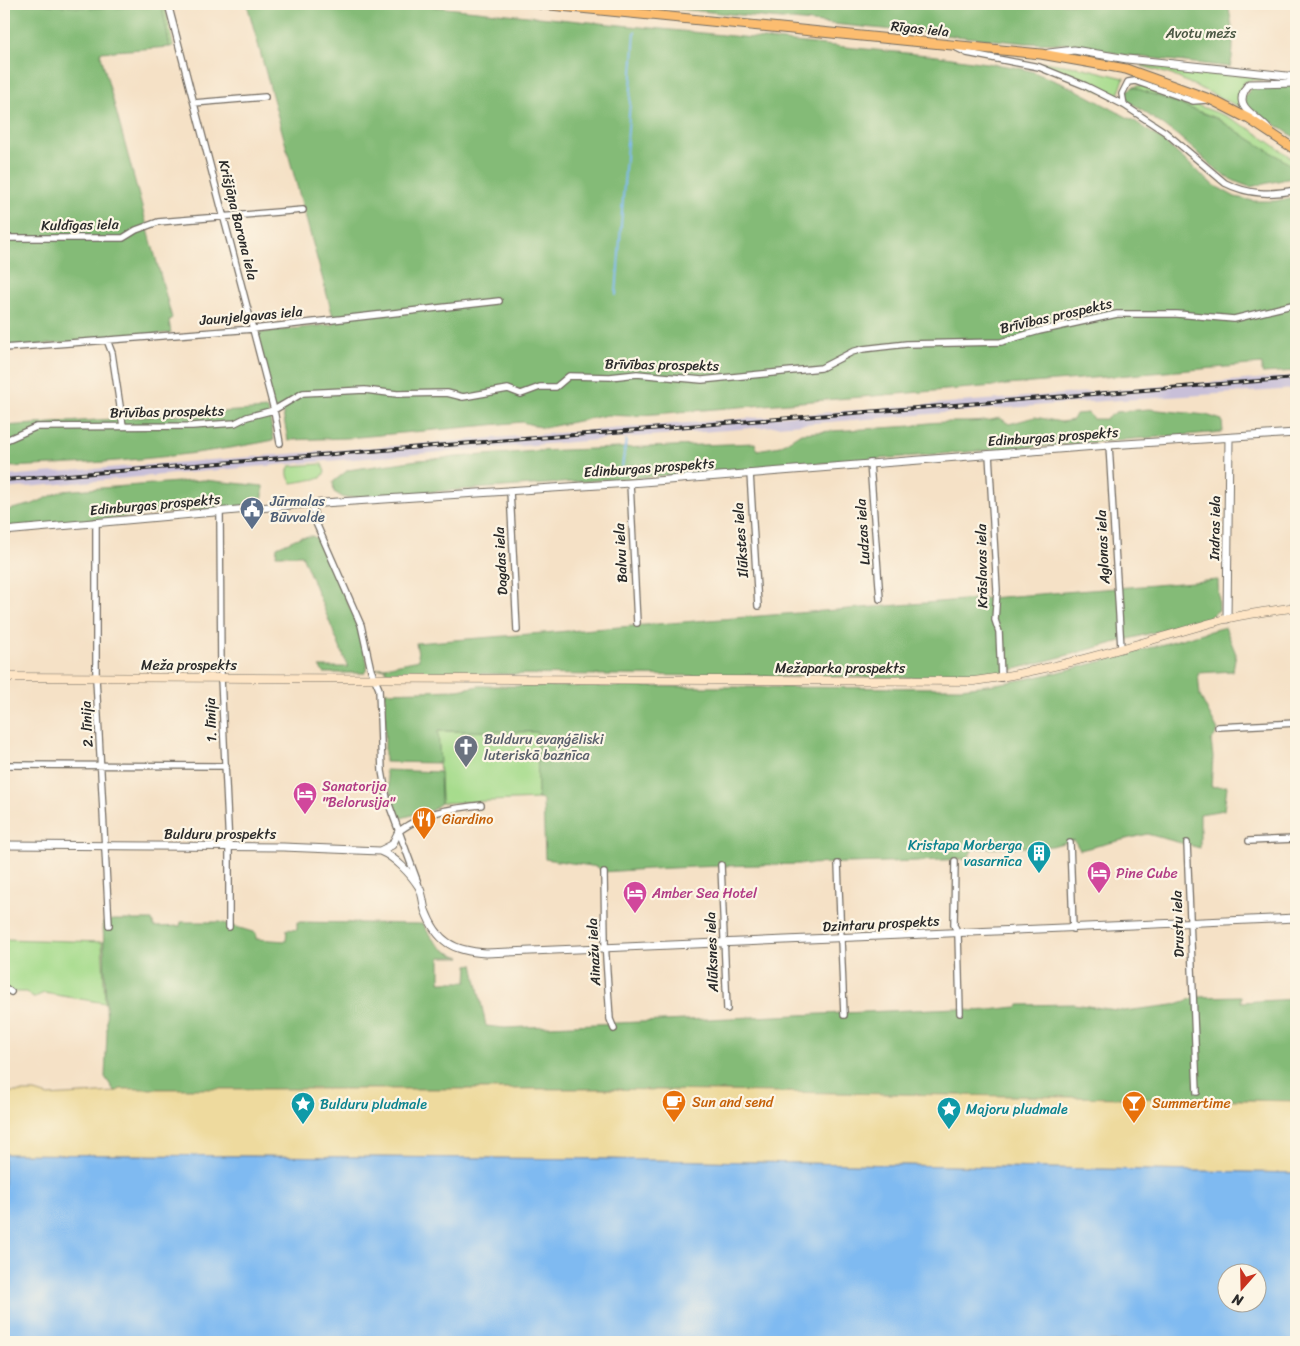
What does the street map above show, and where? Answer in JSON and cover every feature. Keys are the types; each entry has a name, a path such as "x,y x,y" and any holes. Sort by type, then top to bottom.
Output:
{"main road":[{"name":"Rīgas iela","path":"540,4 1041,54"},
{"path":"1041,54 1126,69 1212,100 1270,132 1296,150"},
{"name":"Mežaparka prospekts","path":"375,679 974,681 1001,678 1227,619 1296,607"},
{"name":"Meža prospekts","path":"4,677 375,679"}],"street":[{"name":"Krišjāņa Barona iela","path":"168,4 274,410 280,442"},
{"path":"953,46 967,53 1039,67 1086,86 1124,105 1166,132 1225,184 1248,193 1258,194 1296,190"},
{"name":"Rīgas iela","path":"1041,54 1074,50 1127,60 1296,77"},
{"path":"1124,105 1122,94 1124,86 1128,82 1135,80 1193,101 1212,100"},
{"path":"1270,132 1265,122 1245,109 1243,104 1244,90 1249,84 1256,83 1296,83"},
{"path":"194,103 266,97"},
{"name":"Kuldīgas iela","path":"4,238 122,238 136,230 158,222 303,210"},
{"name":"Jaunjelgavas iela","path":"4,348 253,330 499,301"},
{"name":"Brīvības prospekts","path":"4,441 36,427 192,426 235,423 247,417 274,410 303,393 366,390 397,394 447,393 463,397 508,389 521,394 540,387 556,387 568,376 610,377 637,374 702,380 821,368 852,352 863,349 907,344 1001,342 1039,331 1116,314 1177,314 1234,319 1296,304"},
{"path":"107,340 112,353 123,426"},
{"name":"Edinburgas prospekts","path":"4,531 312,504 630,483 1109,444 1296,433"},
{"name":"Indras iela","path":"1227,619 1229,438"},
{"name":"Aglonas iela","path":"1109,444 1121,648"},
{"name":"Krāslavas iela","path":"989,454 997,590 995,620 999,632 1001,678"},
{"name":"Ludzas iela","path":"870,463 880,599"},
{"name":"Ilūkstes iela","path":"750,473 758,606"},
{"name":"Balvu iela","path":"630,483 637,623"},
{"name":"Dagdas iela","path":"510,491 517,630"},
{"path":"312,504 315,521 360,625 379,689 382,771 387,799 420,888"},
{"name":"1. līnija","path":"220,512 221,678 229,847 229,927"},
{"name":"2. līnija","path":"96,522 96,678 109,925"},
{"path":"1218,728 1296,723"},
{"path":"4,765 226,766"},
{"path":"380,851 392,845 399,831 418,818 439,810 481,805"},
{"path":"1249,841 1296,838"},
{"path":"1070,843 1073,929"},
{"name":"Drustu iela","path":"1187,843 1197,1092"},
{"name":"Bulduru prospekts","path":"4,845 340,848 380,851"},
{"path":"380,851 391,855 420,888"},
{"path":"955,861 954,925 958,933 960,1013"},
{"path":"838,864 844,1015"},
{"name":"Alūksnes iela","path":"721,865 727,1008"},
{"name":"Ainažu iela","path":"604,873 610,1019 614,1029"},
{"name":"Dzintaru prospekts","path":"420,888 425,909 441,938 448,944 468,952 503,953 606,949 1296,918"},
{"path":"4,987 11,992"}],"shaded area":[{"path":"1296,376 1296,389 1072,403 288,464 4,489 4,476"}],"green space":[{"path":"4,4 162,4 165,7 173,46 170,47 162,7 90,8"},
{"path":"38,4 90,8 162,7 170,47 100,52 172,318 169,321 171,333 4,348 4,5"},
{"path":"247,4 405,4 937,56 1031,71 1075,89 1136,122 1163,141 1212,184 1235,197 1254,201 1275,201 1296,197 1296,371 1262,373 1262,364 630,416 607,415 544,428 522,422 347,438 288,440 283,414 279,408 274,410 257,333 335,324"},
{"name":"Avotu mežs","path":"629,4 1228,4 1232,27 1233,51 1230,67 1123,55 1074,44 1026,43"},
{"path":"1043,62 1084,68 1124,78 1118,96 1114,98 1068,75 1040,65"},
{"path":"1142,66 1295,80 1252,80 1244,82 1238,94 1240,107 1172,75"},
{"path":"1254,85 1296,86 1296,138 1247,106 1244,97"},
{"path":"1145,86 1226,116 1252,130 1296,161 1296,168 1216,118 1133,87"},
{"path":"1133,87 1216,118 1296,168 1296,177 1250,187 1224,176 1177,135 1127,100 1125,92"},
{"path":"268,409 274,440 173,456 4,467 4,426"},
{"path":"1149,409 1206,415 1222,420 1223,432 633,478 344,498 334,492 333,482 348,470 418,460 537,451 755,443 757,450 780,446 801,433 934,423 978,422 1000,418 1009,424 1035,417 1061,422 1073,420 1076,414 1088,413 1093,419 1106,419 1116,412"},
{"path":"322,464 325,472 321,478 292,483 289,479 290,466"},
{"path":"204,480 263,486 263,497 258,504 4,529 4,511 33,504 62,491"},
{"path":"312,536 318,539 357,623 367,661 367,670 364,673 324,673 319,667 348,667 302,555 276,555 277,547 300,537"},
{"path":"1218,580 1219,610 1208,618 1004,672 949,678 386,673 386,668 375,669 419,660 416,643"},
{"path":"1225,627 1236,654 1233,671 1198,673 1200,696 1218,731 1211,741 1213,757 1211,787 1227,786 1224,810 1200,814 1200,848 1147,834 1080,850 1074,840 1052,846 973,849 967,859 693,867 602,872 598,867 545,859 543,800 538,799 537,732 438,731 440,763 385,762 385,692 458,690 479,686 960,688 1027,679 1060,672"},
{"path":"438,731 538,732 538,799 441,803"},
{"path":"385,770 440,772 441,803 432,810 397,819"},
{"path":"113,920 152,920 154,927 180,926 181,922 220,922 256,933 256,939 286,941 287,929 297,930 297,922 423,924 438,945 448,952 461,957 440,957 440,982 467,982 468,965 473,964 486,1026 505,1028 956,1008 980,1011 1018,1007 1019,1005 1073,1004 1124,1011 1173,1005 1197,997 1241,996 1241,1002 1296,999 1296,1101 600,1089 121,1089 115,1092 105,1077 107,1033 103,922"},
{"path":"4,939 102,942 105,1003 44,993 33,998 26,992 4,992"}],"sand":[{"path":"121,1089 600,1089 1296,1101 1296,1173 603,1159 4,1154 4,1092 35,1092 48,1096 115,1092"}],"water":[{"path":"4,1154 603,1159 1296,1173 1296,1342 4,1342"}],"waterway":[{"path":"616,295 635,32"},
{"path":"621,474 626,440"}],"railway":[{"path":"4,480 1296,378"}],"place":[{"name":"Jūrmalas Būvvalde","path":"252,530"},
{"name":"Bulduru evaņģēliski luteriskā baznīca","path":"466,768"},
{"name":"Sanatorija \"Belorusija\"","path":"305,815"},
{"name":"Giardino","path":"424,840"},
{"name":"Kristapa Morberga vasarnīca","path":"1039,874"},
{"name":"Pine Cube","path":"1099,894"},
{"name":"Amber Sea Hotel","path":"635,914"},
{"name":"Sun and send","path":"674,1123"},
{"name":"Summertime","path":"1134,1124"},
{"name":"Bulduru pludmale","path":"303,1125"},
{"name":"Majoru pludmale","path":"949,1130"}]}
